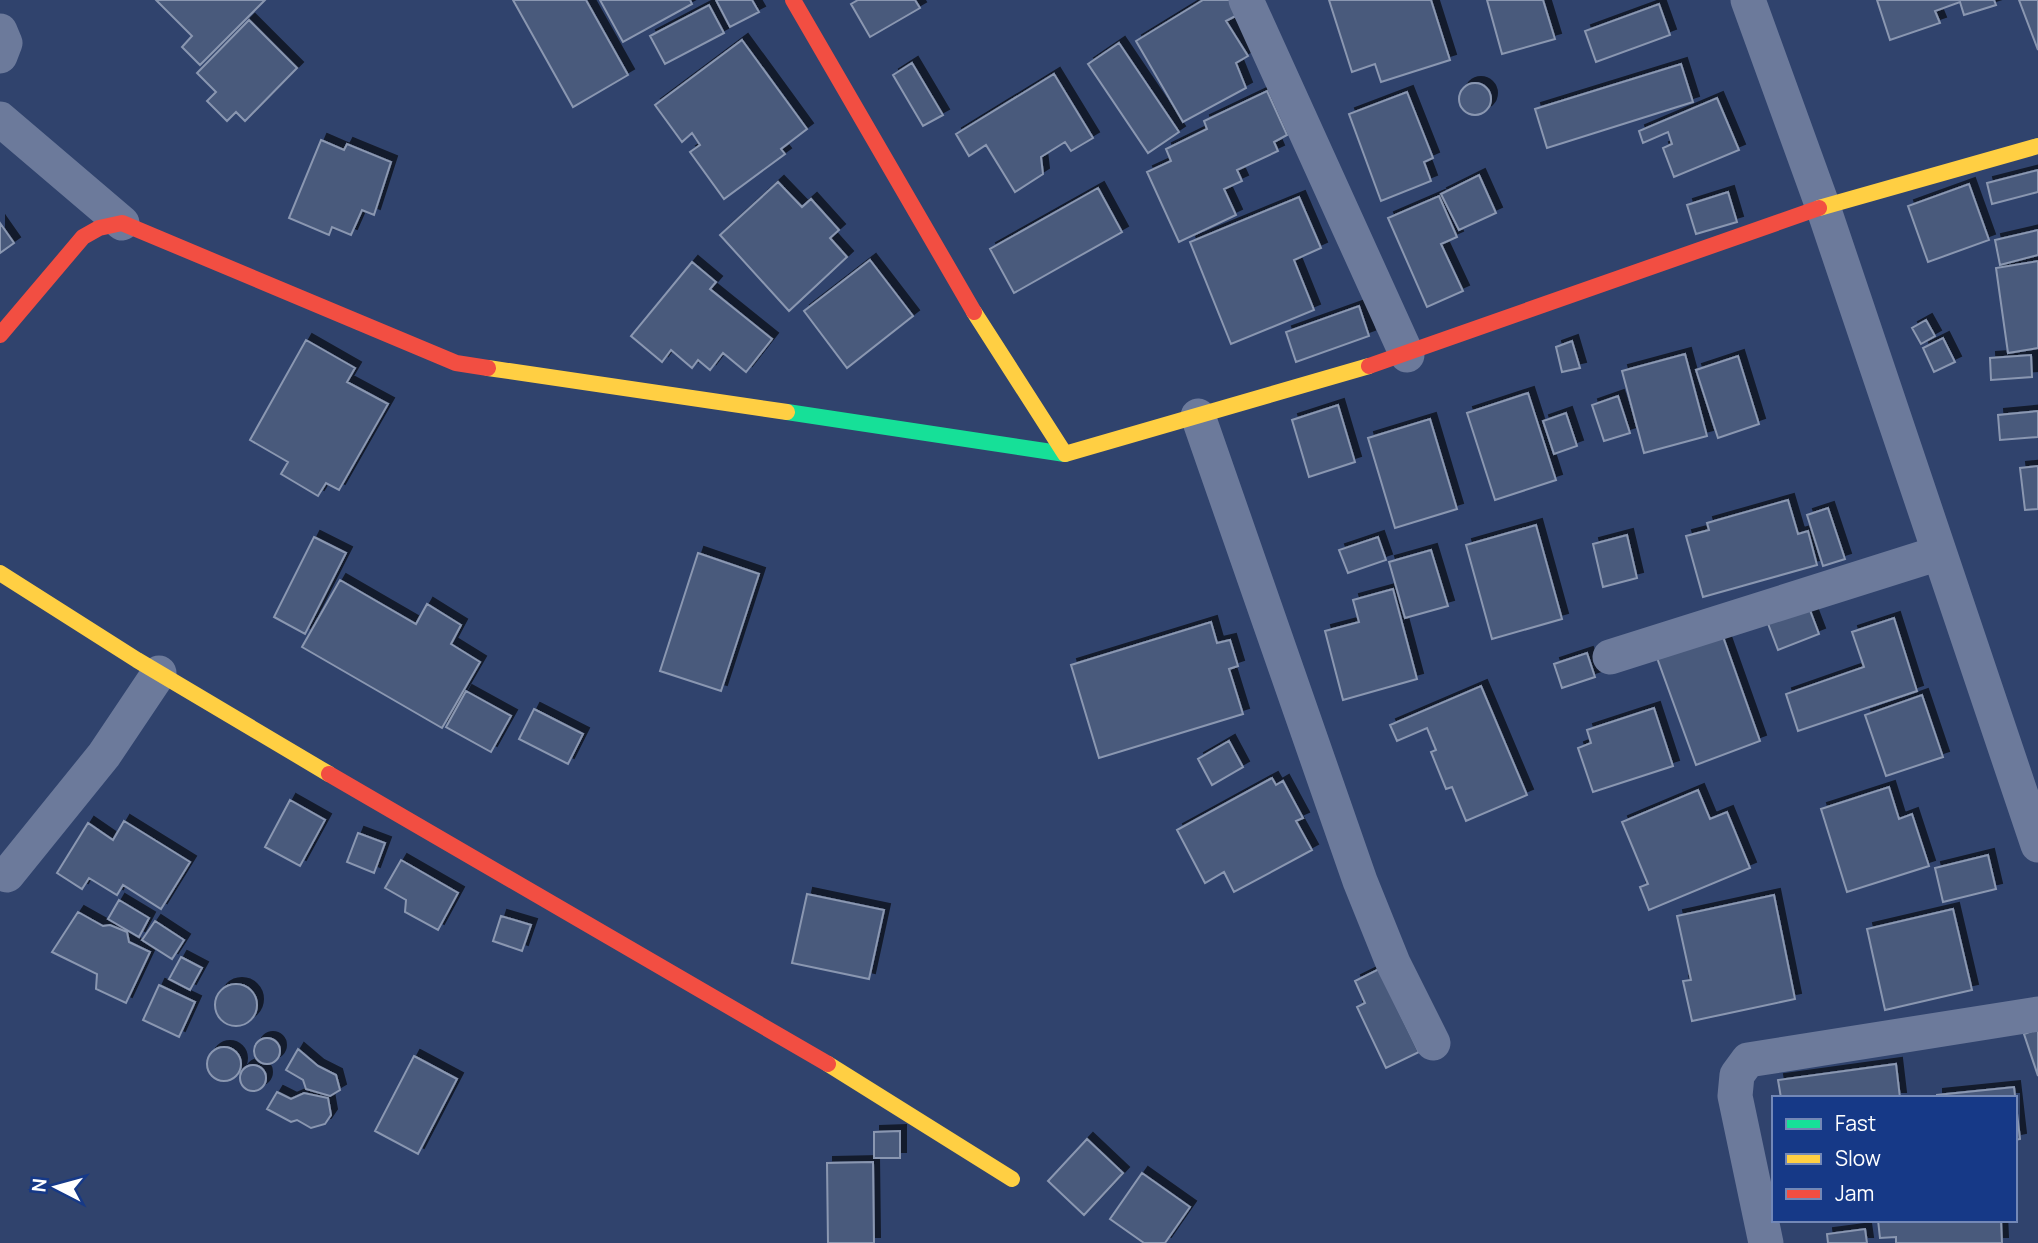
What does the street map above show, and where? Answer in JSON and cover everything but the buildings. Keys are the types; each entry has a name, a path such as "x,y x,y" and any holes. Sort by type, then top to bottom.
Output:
{"street":[{"path":"793,0 981,324 1065,454"},
{"path":"1246,0 1407,355"},
{"path":"1748,0 1823,207 2038,845"},
{"path":"0,31 5,43 0,56"},
{"path":"0,119 122,223 456,363 1065,454 1407,355 1823,207 2038,146"},
{"path":"0,335 83,237 99,229 122,223"},
{"path":"1198,416 1360,881 1393,963 1433,1043"},
{"path":"1610,657 1939,553"},
{"path":"0,573 159,673 453,847 765,1025 1012,1179"},
{"path":"7,875 104,755 159,673"},
{"path":"1766,1243 1735,1096 1737,1075 1748,1060 2038,1014"}],"traffic: fast":[{"path":"787,412 1065,454"}],"traffic: slow":[{"path":"1819,208 2038,146"},
{"path":"974,312 1065,454 1369,366"},
{"path":"488,368 787,412"},
{"path":"0,573 137,660 329,774"},
{"path":"828,1064 1012,1179"}],"traffic: jam":[{"path":"793,0 974,312"},
{"path":"1369,366 1819,208"},
{"path":"0,335 83,237 99,228 122,223 456,363 488,368"},
{"path":"329,774 828,1064"}]}
